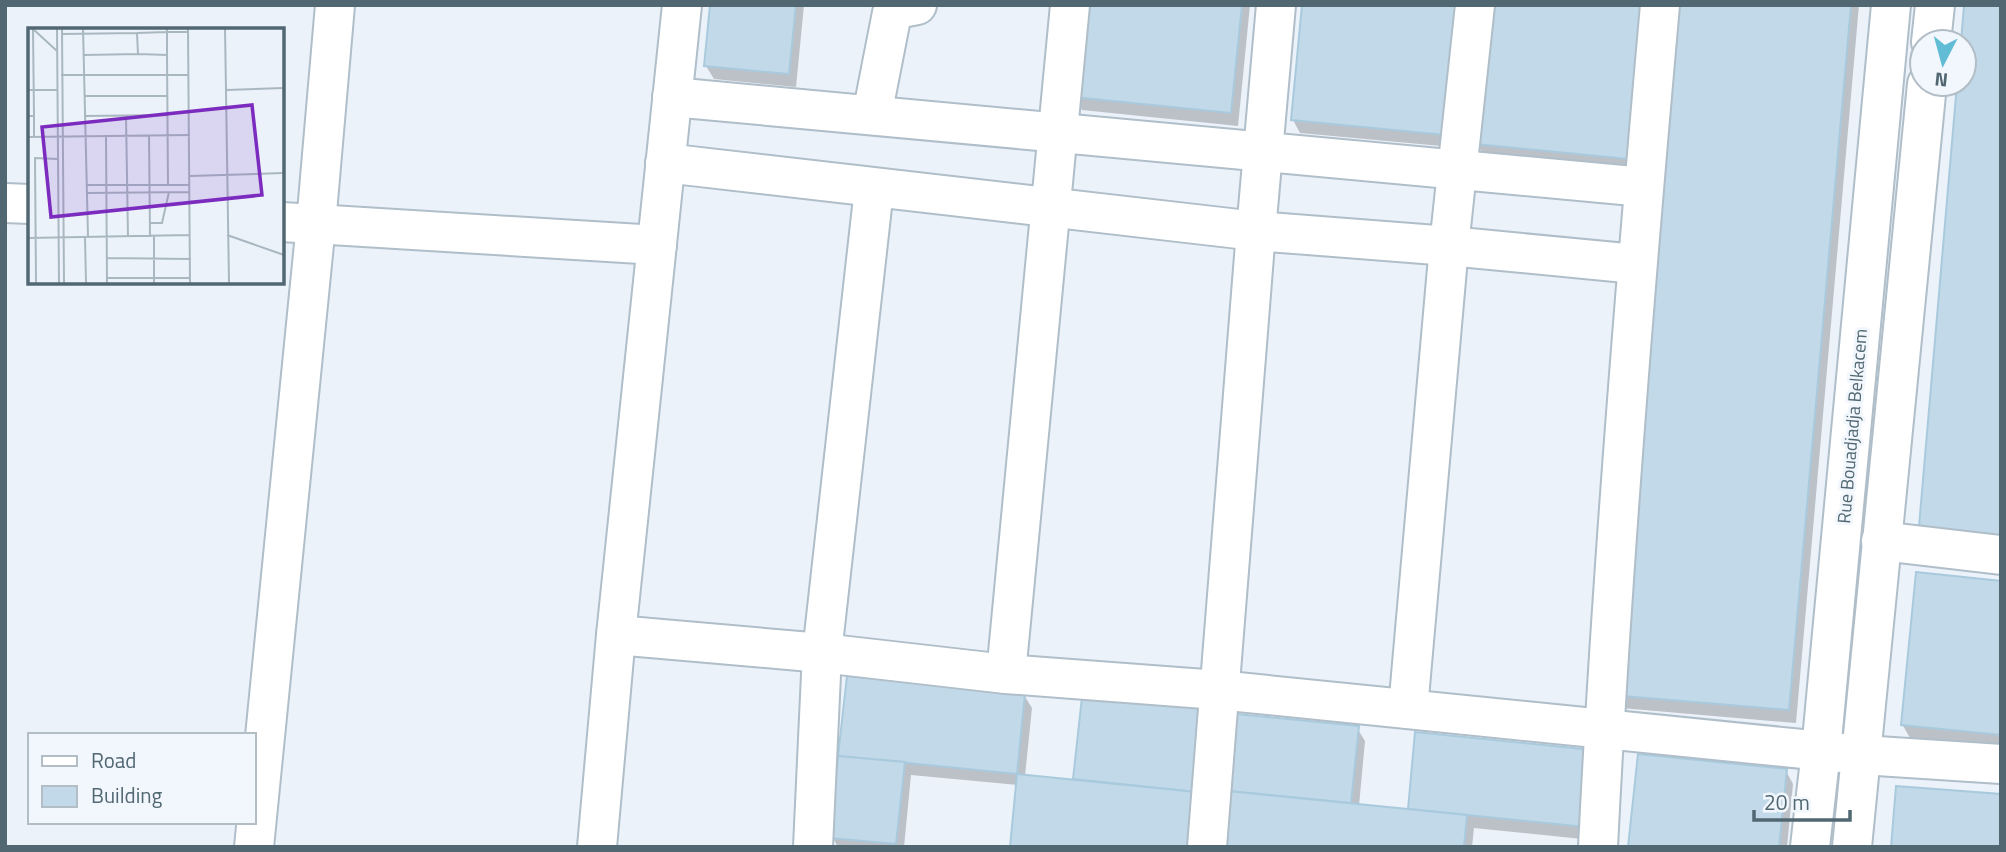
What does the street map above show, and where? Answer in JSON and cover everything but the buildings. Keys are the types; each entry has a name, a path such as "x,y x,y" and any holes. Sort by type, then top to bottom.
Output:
{"street":[{"path":"256,819 299,223 335,5"},
{"path":"597,847 616,635 682,5"},
{"path":"872,115 892,13 895,9 917,5"},
{"path":"1006,674 1070,5"},
{"path":"1207,847 1276,5"},
{"path":"1408,709 1456,169 1475,5"},
{"path":"1598,847 1636,264 1660,5"},
{"name":"Rue Bouadjadja Belkacem","path":"1810,847 1891,5"},
{"path":"1932,28 1934,5"},
{"path":"672,97 1644,187"},
{"path":"1852,847 1926,98"},
{"path":"665,163 1256,231 1636,264"},
{"path":"813,847 822,653 874,189"},
{"path":"5,203 28,204"},
{"path":"299,223 657,245"},
{"path":"1881,541 2001,555"},
{"path":"616,635 822,653 1006,674 1218,690 1862,755 2001,764"},
{"path":"254,847 256,824"}]}
